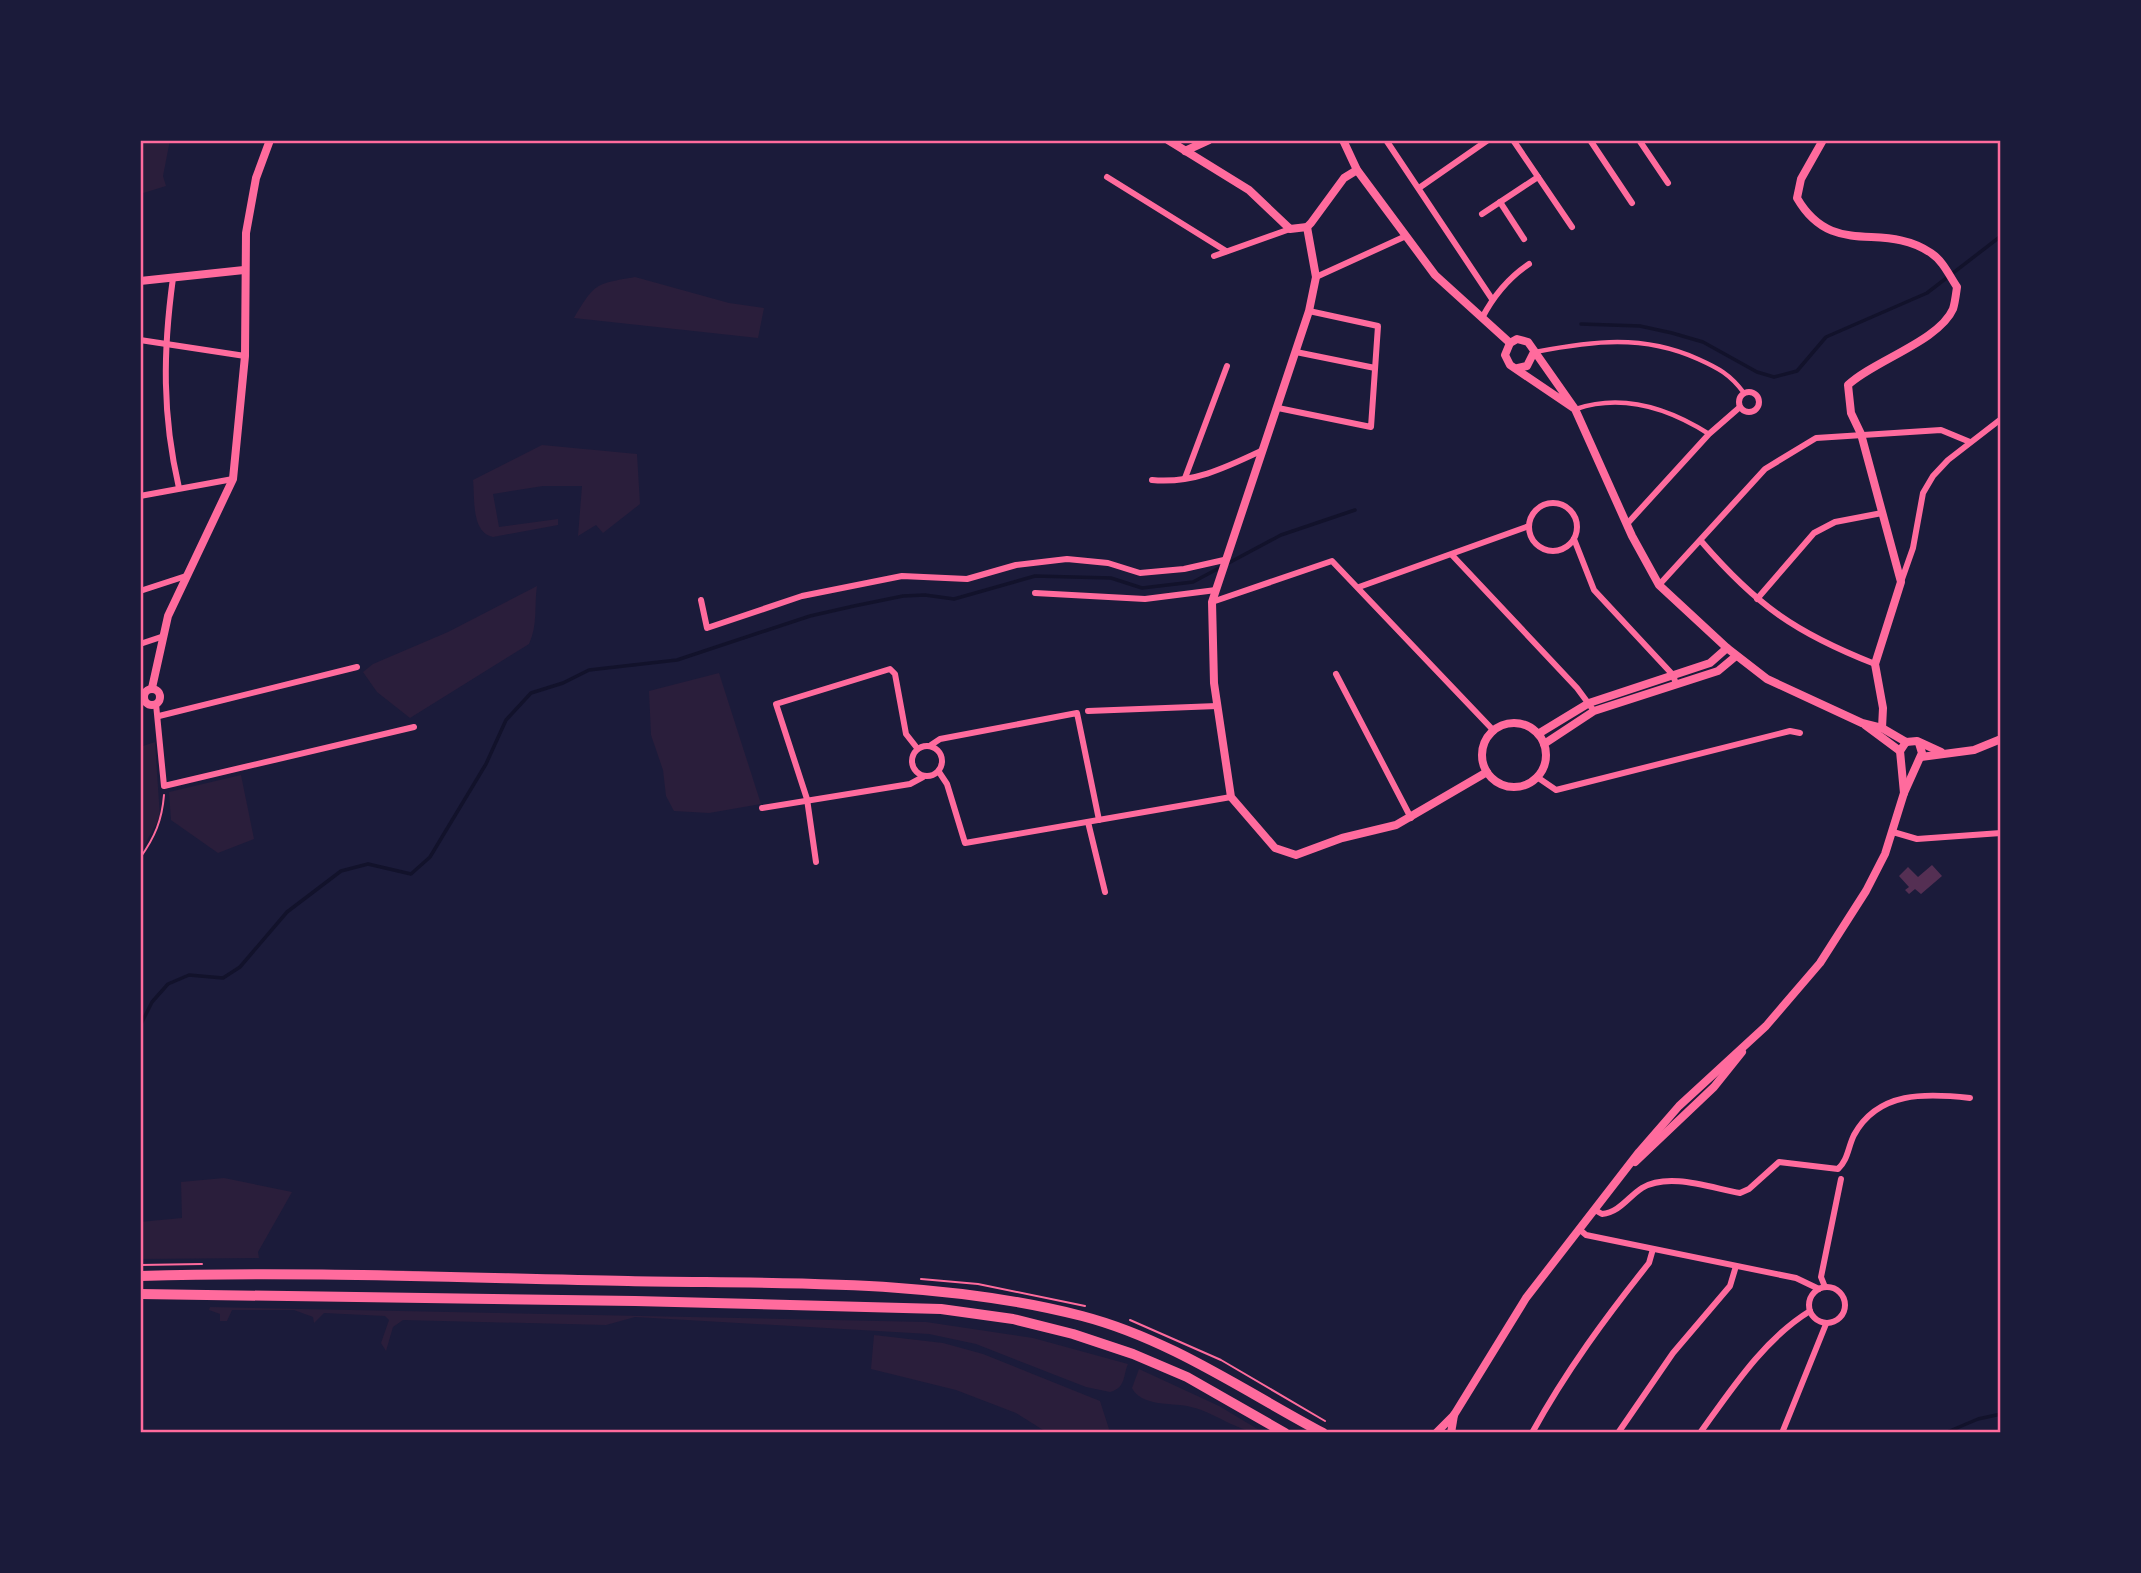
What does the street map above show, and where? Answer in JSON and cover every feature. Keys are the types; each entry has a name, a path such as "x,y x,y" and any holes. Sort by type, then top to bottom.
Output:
{"main road":[{"path":"140,1276 387,1277 845,1286 944,1291 1021,1302 1086,1317 1152,1341 1203,1365 1323,1433"},
{"path":"140,1294 608,1300 941,1309 1013,1320 1073,1334 1133,1354 1187,1377 1285,1433"}],"street":[{"path":"152,688 161,637 186,576 233,479 245,356 244,271 250,206 270,140"},
{"path":"1168,140 1249,190 1290,229"},
{"path":"1185,151 1209,140"},
{"path":"1343,140 1357,170 1435,275 1510,343"},
{"path":"1386,140 1492,299"},
{"path":"1419,188 1488,140"},
{"path":"1513,140 1572,227"},
{"path":"1590,140 1632,203"},
{"path":"1639,140 1668,183"},
{"path":"1824,140 1801,180 1797,198 1808,218 1827,230 1908,241 1931,253 1957,287 1952,310 1937,327 1912,345 1859,375 1848,385 1851,413 1861,434 1900,582"},
{"path":"1214,256 1290,229 1307,227 1344,178 1357,170"},
{"path":"1107,177 1226,251"},
{"path":"1482,214 1538,177"},
{"path":"1500,202 1524,239"},
{"path":"1307,227 1316,277 1309,311 1212,602 1217,706 1231,797 1270,844 1290,854 1301,854 1342,838 1412,818 1487,772"},
{"path":"1316,277 1406,236"},
{"path":"1482,318 1492,299 1512,276 1529,264"},
{"path":"140,281 244,271"},
{"path":"173,278 164,345 170,447 179,488"},
{"path":"1278,408 1371,427 1378,326 1309,311"},
{"path":"140,340 245,356"},
{"path":"1510,343 1523,340 1575,410 1627,524 1659,585 1736,656 1767,679 1862,723 1882,728 1906,742 1919,743 1944,754"},
{"path":"1533,353 1616,340 1673,348 1730,373 1744,393"},
{"path":"1510,343 1505,355 1510,365 1575,410"},
{"path":"1296,352 1375,368"},
{"path":"1518,368 1527,366 1533,353"},
{"path":"1185,478 1227,366"},
{"path":"1627,524 1709,434 1740,407 1740,397 1744,393 1754,393 1758,405 1748,412 1740,407"},
{"path":"1575,410 1599,401 1644,405 1681,417 1709,434"},
{"path":"1882,728 1883,708 1875,664 1913,548 1923,493 1948,460 2001,419"},
{"path":"1659,585 1765,469 1795,448 1816,438 1941,430 1970,442"},
{"path":"1152,480 1171,482 1209,475 1264,450"},
{"path":"140,496 233,479"},
{"path":"1548,504 1563,505 1574,516 1577,531 1574,539 1562,550 1547,551 1534,542 1529,526 1534,512 1548,504"},
{"path":"1757,599 1814,533 1835,522 1882,513"},
{"path":"1359,587 1529,526"},
{"path":"1574,539 1594,590 1674,680"},
{"path":"1701,541 1739,585 1783,620 1829,646 1875,664"},
{"path":"1452,555 1592,707"},
{"path":"701,600 707,628 802,596 902,576 967,579 1016,565 1067,559 1108,563 1140,573 1184,569 1224,560"},
{"path":"1212,602 1332,561 1494,731"},
{"path":"140,591 186,576"},
{"path":"1035,593 1145,599 1216,590"},
{"path":"140,644 161,637"},
{"path":"1674,680 1710,663 1727,648"},
{"path":"1538,734 1592,707 1674,680 1718,671 1736,656"},
{"path":"159,716 357,667"},
{"path":"816,862 807,799 776,704 890,669 895,674 906,734 917,748"},
{"path":"1336,674 1412,818"},
{"path":"152,688 145,692 142,700 150,705 156,704"},
{"path":"152,688 160,695 156,704 164,786 414,727"},
{"path":"1088,710 1217,706"},
{"path":"1544,744 1592,707"},
{"path":"923,777 915,768 914,753 917,748 931,745 940,739 1077,713 1099,820"},
{"path":"1862,723 1909,762 1974,750 2001,739"},
{"path":"1513,724 1530,728 1538,734 1544,744 1544,767 1538,777 1528,784 1505,786 1487,772 1482,754 1484,745 1494,731 1513,724"},
{"path":"1538,777 1556,790 1790,731 1800,733"},
{"path":"1904,793 1901,755 1906,742"},
{"path":"1436,1433 1454,1415 1508,1324 1579,1229 1632,1164 1714,1087 1742,1051 1798,991 1838,937 1866,891 1893,832 1904,793 1920,758 1919,743"},
{"path":"931,745 939,752 939,772 947,784 965,843 1231,797"},
{"path":"762,808 910,784 939,772"},
{"path":"1088,822 1105,892"},
{"path":"1893,832 1917,839 2001,833"},
{"path":"1595,1210 1602,1214 1613,1213 1639,1190 1667,1180 1740,1193 1749,1189 1779,1162 1838,1169 1844,1163 1853,1137 1865,1117 1878,1106 1899,1098 1936,1094 1970,1098"},
{"path":"1822,1288 1821,1276 1841,1179"},
{"path":"1579,1229 1586,1235 1796,1278 1822,1288 1837,1289 1846,1305 1842,1317 1826,1324 1782,1433"},
{"path":"1532,1433 1572,1365 1649,1262 1653,1249"},
{"path":"1618,1433 1672,1353 1730,1286 1736,1266"},
{"path":"1822,1288 1810,1298 1810,1311 1816,1320 1826,1324"},
{"path":"1700,1433 1750,1368 1779,1336 1810,1311"},
{"path":"1451,1433 1454,1415"}],"path":[{"path":"140,858 152,841 162,818 164,786"}],"shaded area":[{"path":"140,140 170,140 163,176 166,186 140,194"},
{"path":"635,277 729,303 764,308 758,338 574,318 597,287"},
{"path":"542,445 637,454 640,504 603,533 596,525 578,536 582,486 543,486 493,494 499,527 558,519 558,525 493,537 486,534 481,529 476,514 473,480"},
{"path":"537,586 535,623 529,644 410,718 377,692 363,672 373,664 448,632"},
{"path":"719,673 761,804 709,813 674,811 666,796 663,770 651,735 649,691"},
{"path":"155,742 160,817 140,853 140,747"},
{"path":"241,775 254,839 218,853 171,820 169,792"},
{"path":"224,1178 292,1192 258,1252 259,1258 140,1259 140,1222 182,1218 181,1182"},
{"path":"210,1307 926,1322 1033,1338 1128,1364 1121,1384 1110,1392 1086,1387 976,1344 929,1334 635,1317 606,1325 403,1320 393,1327 386,1351 381,1343 389,1320 385,1316 324,1313 314,1323 313,1317 294,1310 232,1310 227,1321 220,1321 220,1314 209,1310"},
{"path":"874,1335 943,1343 983,1354 1100,1401 1109,1429 1107,1433 1048,1433 1016,1413 956,1390 871,1369"},
{"path":"1139,1369 1219,1406 1264,1433 1245,1429 1187,1406 1156,1403 1142,1398 1132,1388"}],"building":[{"path":"1932,865 1942,876 1921,894 1915,889 1909,894 1905,890 1909,887 1899,876 1908,867 1918,877"}],"waterway":[{"path":"1581,324 1640,326 1672,333 1703,342 1757,372 1774,377 1797,371 1826,337 1927,293 2001,236"},
{"path":"140,1026 152,1002 168,984 189,975 223,978 240,967 287,912 341,871 368,864 411,874 430,857 486,764 506,720 531,693 563,683 589,670 677,660 810,616 903,596 925,595 954,599 1035,576 1111,578 1142,588 1193,582 1281,535 1355,510"},
{"path":"1945,1433 1978,1419 2001,1414"}]}
